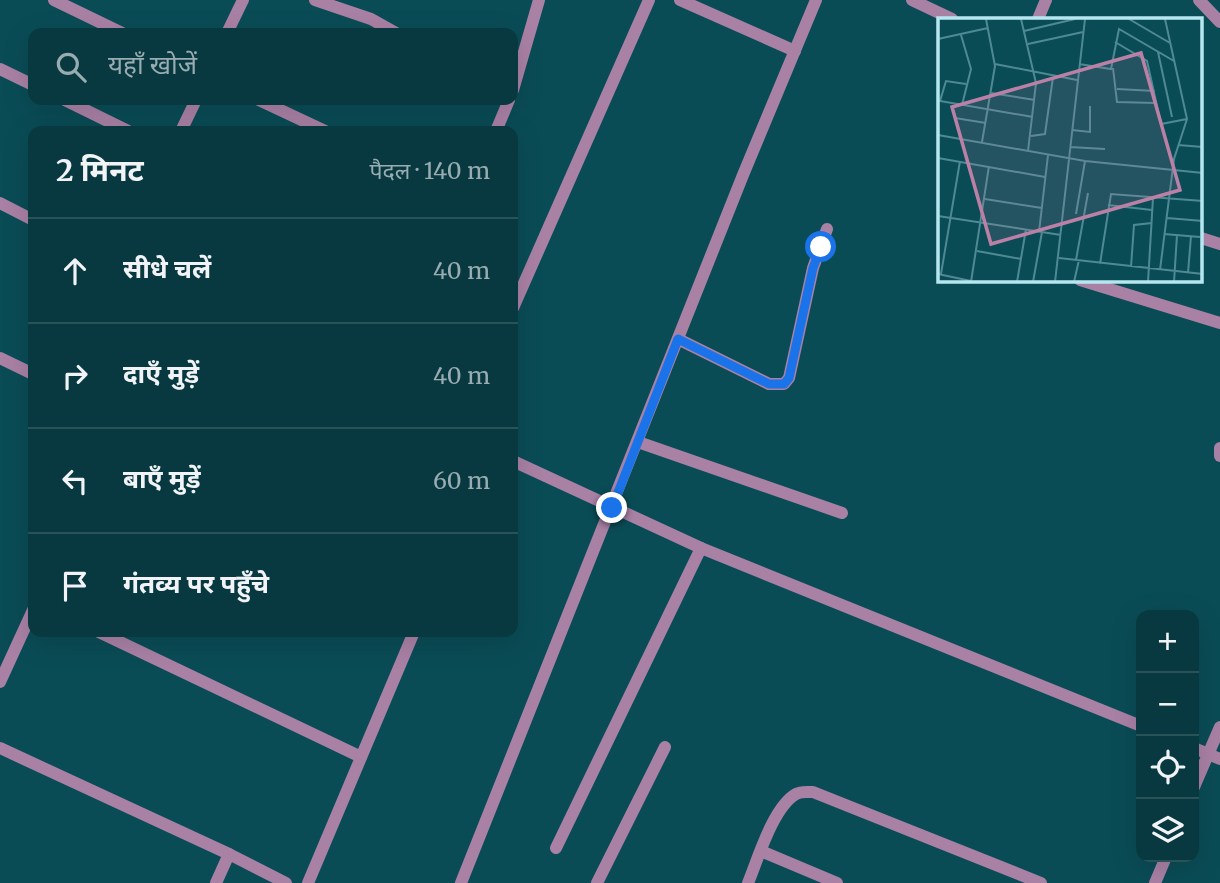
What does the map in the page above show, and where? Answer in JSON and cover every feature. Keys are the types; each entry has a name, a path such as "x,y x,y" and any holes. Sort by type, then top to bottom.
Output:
{"street":[{"path":"229,28 243,0"},
{"path":"315,0 371,19 387,28"},
{"path":"518,73 539,0"},
{"path":"518,297 649,0"},
{"path":"680,0 795,51"},
{"path":"461,883 816,0"},
{"path":"912,0 950,18"},
{"path":"1038,18 1046,0"},
{"path":"1199,0 1220,22"},
{"path":"59,1 112,28"},
{"path":"0,69 28,83"},
{"path":"75,105 118,126"},
{"path":"183,126 194,105"},
{"path":"269,105 314,126"},
{"path":"498,126 507,105"},
{"path":"0,203 28,217"},
{"path":"678,339 769,384 784,384 789,378 813,268 827,229"},
{"path":"1202,238 1220,244"},
{"path":"1087,282 1220,323"},
{"path":"0,358 28,372"},
{"path":"638,442 842,513"},
{"path":"1220,448 1220,456"},
{"path":"518,463 701,548 1136,724"},
{"path":"556,848 701,548"},
{"path":"0,682 28,621"},
{"path":"109,637 361,757"},
{"path":"309,883 412,637"},
{"path":"1199,774 1220,727"},
{"path":"597,883 665,747"},
{"path":"0,748 229,853 286,883"},
{"path":"1199,750 1220,759"},
{"path":"748,883 779,811 799,792 813,792 1041,883"},
{"path":"761,851 837,883"},
{"path":"216,883 229,853"},
{"path":"1155,883 1164,862"}],"route":[{"path":"612,508 678,339 769,384 784,384 789,378 813,268 821,247"}]}
